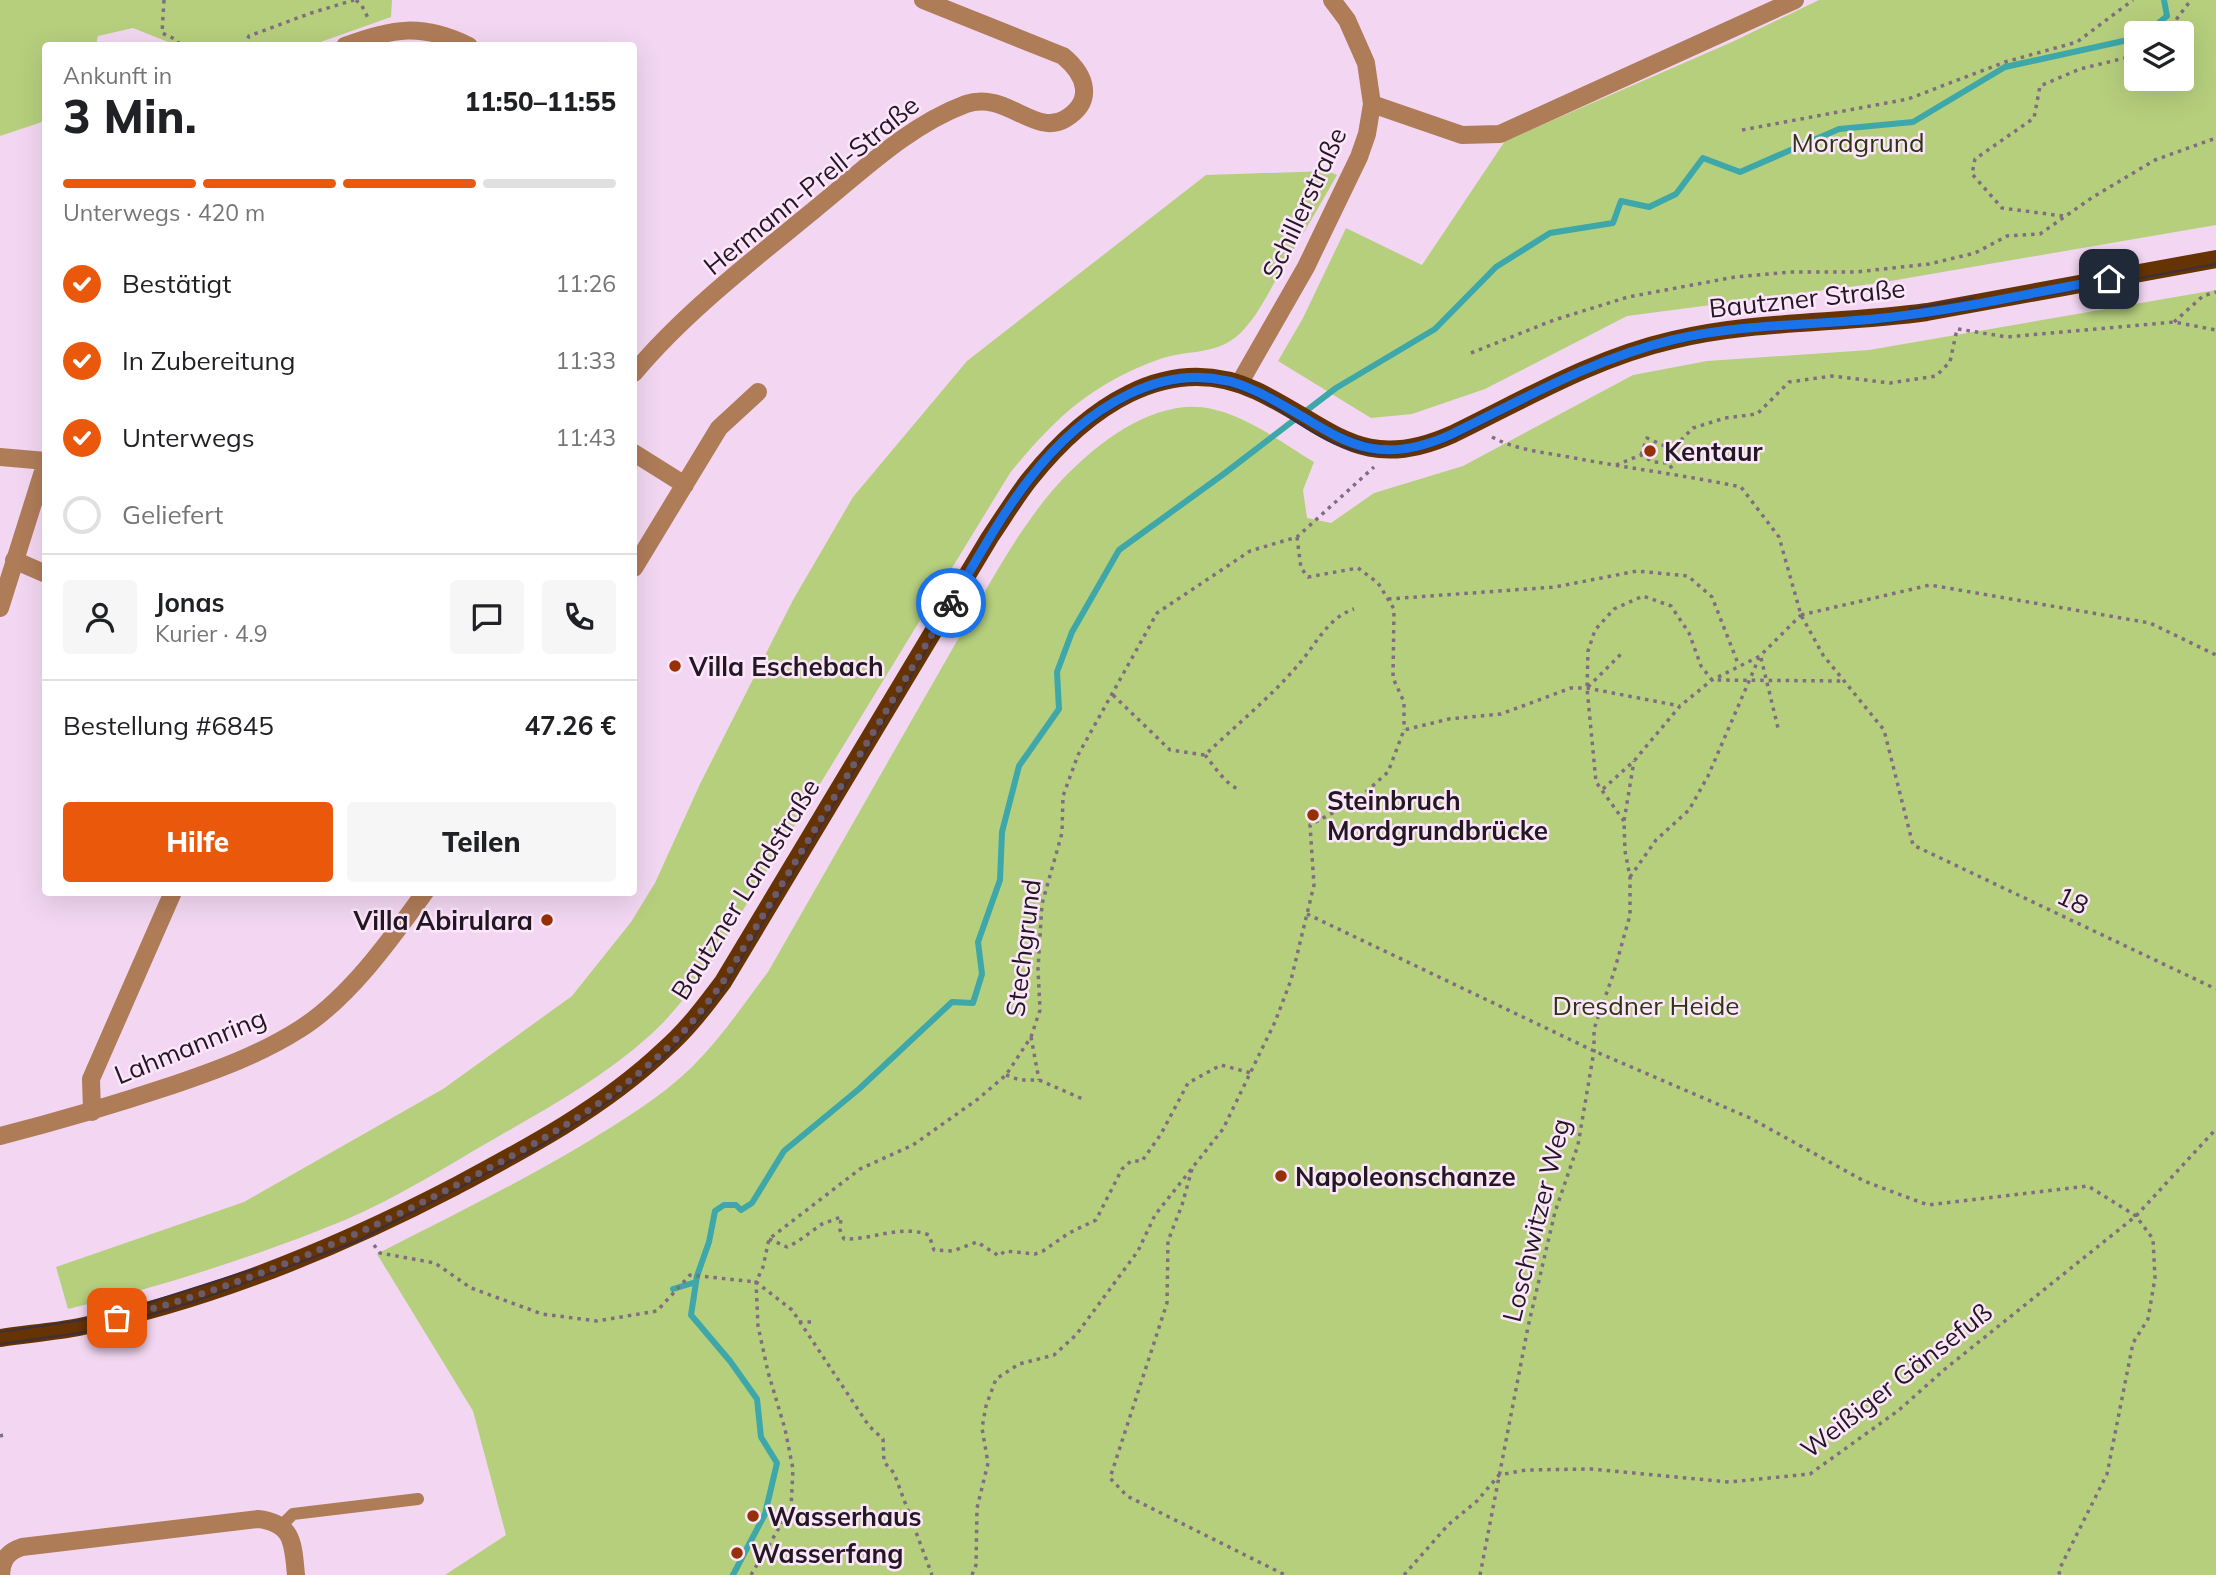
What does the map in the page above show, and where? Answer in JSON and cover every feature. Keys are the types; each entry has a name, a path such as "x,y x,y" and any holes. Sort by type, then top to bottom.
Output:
{"main road":[{"name":"Bautzner Straße","path":"1239,384 1259,392 1340,439 1369,448 1391,450 1432,444 1590,366 1673,340 1726,329 1881,318 1927,312 2216,259"},
{"name":"Bautzner Landstraße","path":"0,1338 78,1327 136,1313 254,1275 365,1231 542,1139 607,1097 666,1049 697,1016 723,982 990,537 1027,482 1052,453 1084,423 1140,388 1165,379 1195,376 1239,384"}],"street":[{"name":"Hermann-Prell-Straße","path":"637,369 660,342 789,230 868,166 940,115 976,101 1004,106 1050,125 1063,121 1076,112 1083,102 1084,83 1080,73 1063,56 923,0"},
{"name":"Schillerstraße","path":"1239,384 1306,267 1367,134 1372,104 1366,63 1347,20 1332,0"},
{"path":"1372,104 1462,135 1500,134 1795,0"},
{"path":"355,42 376,34 408,29 445,34 460,42"},
{"path":"637,563 719,428 758,392"},
{"path":"637,455 685,485"},
{"path":"0,457 42,461"},
{"path":"0,608 42,473"},
{"path":"14,560 42,572"},
{"path":"92,1112 91,1079 171,896"},
{"name":"Lahmannring","path":"0,1136 92,1112 211,1072 301,1029 357,978 422,896"},
{"path":"1,1575 5,1557 11,1550 22,1547 258,1519 272,1521 289,1535 296,1575"}],"lane":[{"path":"281,1526 293,1514 418,1499"}],"path":[{"path":"164,0 163,33 178,42"},
{"path":"246,42 249,36 355,0 362,6 370,22"},
{"path":"1742,130 1908,99 2005,62 2077,42 2133,0"},
{"path":"2175,21 2192,0"},
{"path":"2065,216 2002,208 1972,174 1975,159 2034,118 2040,86 2080,69 2124,58"},
{"path":"1471,353 1554,320 1628,297 1735,277 1792,272 1856,272 1929,264 1975,253 2007,236 2040,233 2092,197 2155,160 2216,138"},
{"path":"2174,322 2203,296 2216,292"},
{"path":"1669,463 1682,439 1693,428 1725,418 1757,414 1789,382 1832,376 1890,383 1936,376 1951,362 1957,329 2007,337 2174,322 2216,330"},
{"path":"1473,424 1509,446 1614,466 1674,473 1741,487 1779,537 1801,615 1823,655 1844,681"},
{"path":"1614,466 1641,455 1647,438 1667,447 1669,463 1674,473"},
{"name":"Stechgrund","path":"769,1239 860,1169 913,1145 978,1099 1006,1075 1031,1037 1040,1010 1038,969 1042,904 1062,833 1063,796 1078,755 1157,613 1250,551 1297,537 1391,450"},
{"path":"1641,455 1653,462 1669,463"},
{"path":"972,1575 976,1565 977,1508 988,1463 982,1428 986,1406 996,1379 1019,1364 1054,1354 1076,1335 1138,1251 1155,1215 1223,1129 1275,1022 1292,980 1314,886 1310,825 1357,800 1388,772 1404,730 1404,702 1393,678 1394,609 1378,583 1359,568 1308,577 1301,568 1297,537"},
{"path":"1388,599 1555,587 1637,571 1688,576 1712,597 1739,666"},
{"path":"1630,877 1657,840 1689,810 1709,776 1760,656 1801,615 1930,585 2150,623 2216,655"},
{"path":"1625,821 1596,782 1587,688 1588,651 1595,630 1614,609 1643,596 1671,606 1689,632 1701,666 1712,680"},
{"path":"1205,755 1298,666 1322,631 1344,612 1354,609"},
{"path":"1587,688 1624,651"},
{"path":"1603,789 1634,761 1680,706 1712,680 1760,656"},
{"path":"1760,656 1779,732"},
{"path":"1712,680 1844,681"},
{"name":"18","path":"1844,681 1884,730 1913,845 2216,989"},
{"path":"1404,730 1448,719 1501,714 1571,688 1587,688 1680,706"},
{"path":"1113,695 1170,750 1205,755 1220,774 1240,790"},
{"name":"Loschwitzer Weg","path":"1480,1575 1528,1327 1555,1212 1578,1145 1594,1051 1594,1029 1630,915 1625,821 1634,761"},
{"path":"1307,914 1594,1051 1751,1118 1864,1181 1928,1205 2088,1186 2136,1216 2153,1239 2155,1278 2148,1319 2133,1343 2107,1474 2060,1568 2059,1575"},
{"path":"1031,1037 1039,1080"},
{"path":"751,1575 791,1508 793,1469 758,1326 756,1282 763,1267 769,1239 787,1247 822,1224 841,1217 840,1230 844,1239 857,1240 891,1231 916,1230 929,1235 934,1251 953,1251 977,1242 999,1256 1005,1251 1035,1254 1096,1220 1122,1169 1131,1161 1142,1161 1161,1134 1188,1083 1221,1065 1251,1073"},
{"path":"1006,1075 1020,1080 1039,1080 1085,1100"},
{"name":"Weißiger Gänsefuß","path":"1499,1475 1526,1470 1591,1469 1730,1482 1810,1475 1899,1410 1945,1368 2136,1216 2216,1129"},
{"path":"1193,1167 1168,1241 1167,1303 1110,1478 1127,1496 1285,1575"},
{"path":"365,1231 380,1253 435,1263 471,1288 542,1314 597,1321 657,1311 690,1275 756,1282 792,1311 869,1426 883,1439 884,1462 894,1473 932,1575"},
{"path":"799,1322 814,1322"},
{"path":"1404,1575 1448,1525 1477,1501 1499,1475"}],"green space":[{"path":"0,0 392,0 391,17 320,42 168,42 133,28 98,36 97,42 42,42 42,122 0,136"},
{"name":"Mordgrund","path":"1819,0 2216,0 2216,225 1879,283 1627,316 1485,389 1412,414 1371,418 1278,361 1303,318 1346,228 1422,265 1505,141 1732,42"},
{"path":"1328,171 1337,175 1261,306 1250,323 1236,337 1218,347 1160,359 1094,391 1059,419 1010,473 707,969 672,1013 648,1037 612,1066 554,1104 421,1182 345,1220 208,1270 68,1309 56,1267 244,1202 443,1089 572,996 631,922 655,883 700,784 793,600 853,497 967,361 1206,175"},
{"name":"Dresdner Heide","path":"2216,290 2216,1575 445,1575 506,1535 473,1411 377,1254 508,1187 584,1144 654,1099 703,1056 768,972 1011,547 1060,482 1116,434 1149,416 1185,407 1202,407 1236,417 1314,462 1303,490 1307,518 1331,523 1374,493 1463,466 1633,375 1707,361 1869,350"}],"waterway":[{"path":"2161,21 2167,16 2164,0"},
{"path":"733,1575 765,1514 777,1463 761,1437 757,1399 730,1361 691,1315 697,1276 709,1242 715,1211 724,1205 736,1205 741,1210 752,1203 784,1151 859,1089 952,1002 973,1003 982,974 978,942 1000,880 1002,832 1019,766 1059,709 1057,672 1072,632 1119,550 1336,388 1435,329 1496,267 1550,233 1613,223 1621,201 1649,207 1676,194 1703,158 1740,172 1839,129 1913,122 2005,67 2124,41"},
{"path":"673,1289 696,1282"}],"tram line":[{"path":"0,1344 79,1333 136,1319 196,1301 355,1242 545,1143 609,1101 668,1053 700,1019 726,984 1014,507 1045,467 1074,437 1120,404 1171,385 1198,383 1226,386 1253,395 1336,444 1366,453 1396,454 1455,438 1591,369 1673,344 1727,333 1882,323 1934,316 2216,264"},
{"path":"1910,309 1973,298"},
{"path":"1266,391 1351,438 1382,445"},
{"path":"0,1332 76,1321 135,1307 257,1268"}],"way so far":[{"path":"117,1318 195,1296 313,1254 404,1213 542,1139 607,1097 666,1049 697,1016 723,982 951,603"}],"place":[{"name":"Kentaur","path":"1650,451"},
{"name":"Villa Eschebach","path":"675,666"},
{"name":"Steinbruch Mordgrundbrücke","path":"1313,815"},
{"name":"Villa Abirulara","path":"547,920"},
{"name":"Napoleonschanze","path":"1281,1176"},
{"name":"Wasserhaus","path":"753,1516"},
{"name":"Wasserfang","path":"737,1553"}],"route":[{"path":"951,603 1027,482 1052,453 1084,423 1112,404 1140,388 1165,379 1195,376 1239,384 1259,392 1340,439 1369,448 1408,449 1432,444 1590,366 1673,340 1726,329 1881,318 1927,312 2109,279"}]}
